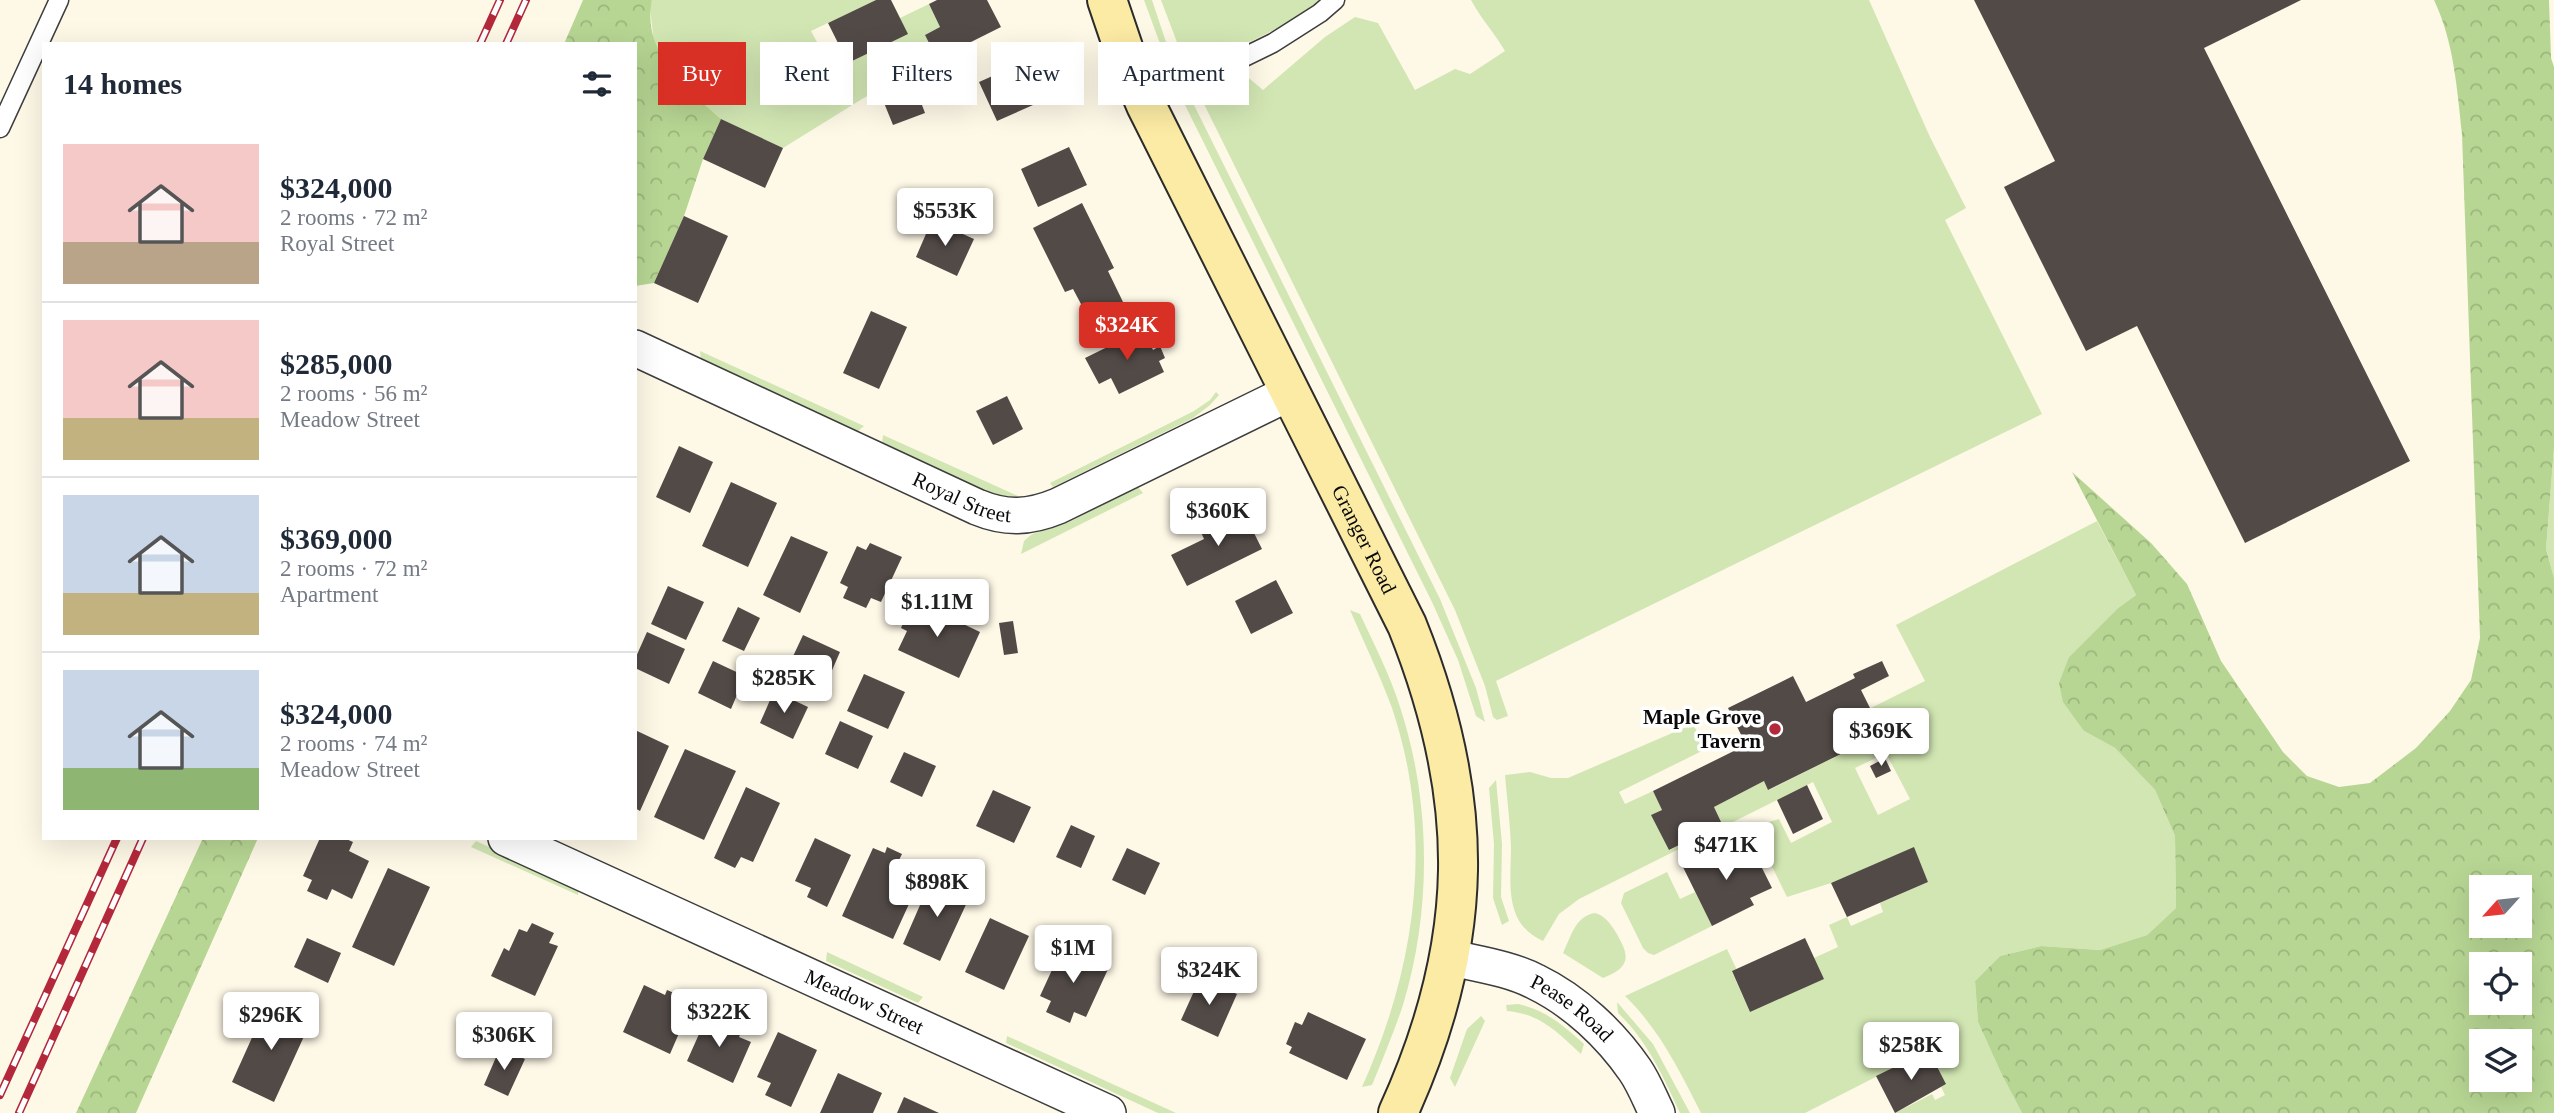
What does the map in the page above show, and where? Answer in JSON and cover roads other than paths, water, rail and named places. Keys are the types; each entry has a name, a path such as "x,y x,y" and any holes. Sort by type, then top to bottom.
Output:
{"street":[{"name":"Granger Road","path":"1107,0 1146,106 1406,625 1441,722 1450,760 1458,825 1457,904 1435,1018 1398,1113"},
{"name":"Royal Street","path":"637,349 977,508 996,515 1016,517 1036,515 1058,506 1289,393"},
{"name":"Meadow Street","path":"510,840 1108,1113"},
{"name":"Pease Road","path":"1448,957 1535,981 1563,998 1590,1019 1617,1047 1636,1072 1657,1113"}],"lane":[{"path":"0,128 59,0"},
{"path":"1146,106 1273,43 1320,13 1335,0"}],"railway":[{"path":"481,42 500,0"},
{"path":"507,42 526,0"},
{"path":"0,1095 116,840"},
{"path":"19,1113 142,840"}],"place":[{"name":"Maple Grove Tavern","path":"1775,729"}]}
